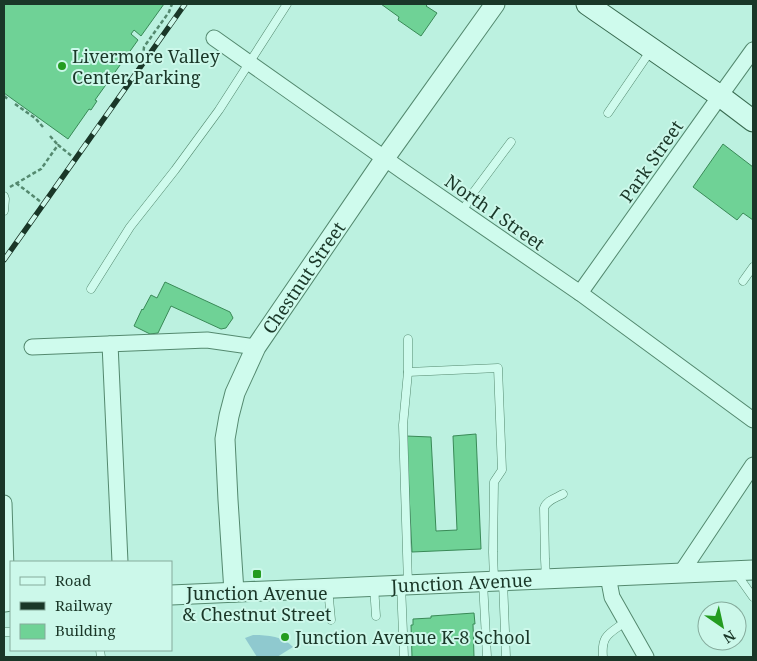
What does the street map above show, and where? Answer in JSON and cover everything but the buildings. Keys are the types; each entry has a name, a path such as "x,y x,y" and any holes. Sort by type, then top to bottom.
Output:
{"main road":[{"path":"587,4 753,121"}],"street":[{"name":"Chestnut Street","path":"234,592 226,439 229,416 236,393 256,347 385,158 495,4"},
{"name":"North I Street","path":"214,38 580,294 753,420"},
{"name":"Park Street","path":"580,294 753,50"},
{"path":"32,347 207,340 256,347"},
{"path":"110,344 120,561"},
{"path":"681,573 753,465"},
{"path":"4,503 7,601"},
{"name":"Junction Avenue","path":"172,595 744,571"},
{"path":"608,576 612,597 646,657"}],"lane":[{"path":"91,289 130,227 219,110 287,4"},
{"path":"608,113 652,49"},
{"path":"462,212 473,193 510,142"},
{"path":"4,196 4,211"},
{"path":"743,281 753,267"},
{"path":"404,657 403,424 408,372 408,339"},
{"path":"408,372 498,368 502,470 494,482 493,581 487,657"},
{"path":"546,579 544,508 545,504 563,494"},
{"path":"744,571 753,597"},
{"path":"493,581 506,657"},
{"path":"374,586 376,616"},
{"path":"328,588 331,620"},
{"path":"603,657 602,646 605,637 625,622"}],"path":[{"path":"143,57 144,47 169,12 172,4"},
{"path":"4,96 8,99"},
{"path":"15,104 35,118 43,127"},
{"path":"50,136 73,157"},
{"path":"10,187 41,169 58,145"},
{"path":"16,183 41,202"}],"shaded area":[{"path":"253,635 280,638 293,647 277,657 257,657 245,638"}],"railway":[{"path":"4,260 185,4"}],"place":[{"name":"Livermore Valley Center Parking","path":"62,66"},
{"name":"Junction Avenue & Chestnut Street","path":"257,574"},
{"name":"Junction Avenue K-8 School","path":"285,637"}]}
